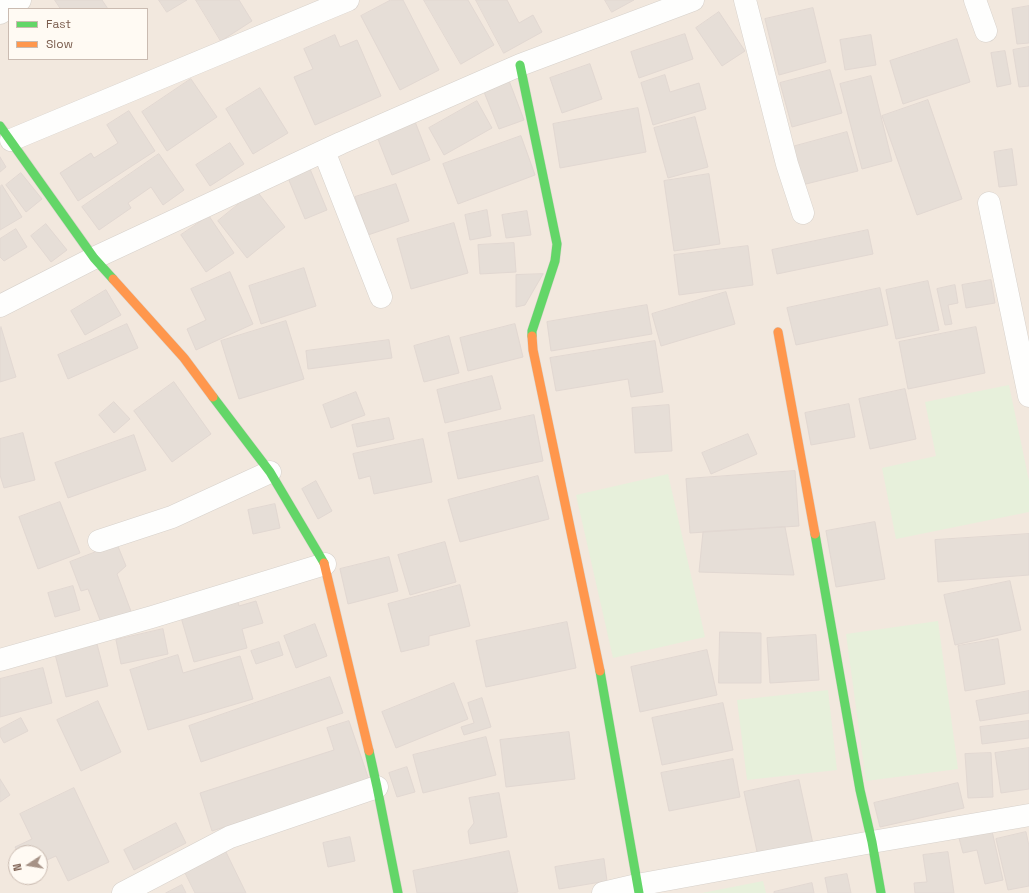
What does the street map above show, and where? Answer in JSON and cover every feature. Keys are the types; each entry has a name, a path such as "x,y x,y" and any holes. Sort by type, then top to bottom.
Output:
{"street":[{"path":"0,13 20,0"},
{"path":"348,0 5,133 94,258 184,358 270,472 325,564 377,787 398,893"},
{"path":"0,306 94,258 324,151 520,65 693,0"},
{"path":"746,0 787,164 803,213"},
{"path":"975,0 986,32"},
{"path":"520,65 557,244 555,261 532,331 533,350 601,675 638,889"},
{"path":"324,151 381,298"},
{"path":"989,203 1029,396"},
{"path":"778,332 860,790 872,842 881,893"},
{"path":"99,541 172,517 270,472"},
{"path":"0,660 152,617 325,564"},
{"path":"123,893 230,837 377,787"},
{"path":"603,893 638,889 872,842 1029,815"}],"shaded area":[{"path":"0,0 1029,0 1029,893 0,893"}],"green space":[{"path":"1009,385 1029,481 1029,512 896,539 882,468 936,456 925,402"},
{"path":"668,474 705,637 613,658 576,495"},
{"path":"938,621 958,769 866,781 846,634"},
{"path":"828,690 837,770 747,780 737,700"},
{"path":"763,881 766,893 702,893"}],"building":[{"path":"55,0 102,0 107,8 60,8"},
{"path":"159,0 187,0 167,12"},
{"path":"196,0 239,0 252,21 221,41"},
{"path":"391,0 403,0 439,70 400,90 361,16"},
{"path":"424,0 468,0 494,45 461,64"},
{"path":"476,0 507,0 519,23 533,15 542,32 504,53"},
{"path":"605,0 634,0 612,12"},
{"path":"1029,6 1029,43 1017,44 1012,9"},
{"path":"813,8 826,62 779,75 765,19"},
{"path":"719,12 745,51 722,66 696,28"},
{"path":"685,34 693,59 639,78 631,52"},
{"path":"335,35 340,47 357,40 381,96 315,125 294,77 313,69 304,49"},
{"path":"871,35 876,65 845,70 840,40"},
{"path":"957,39 970,82 903,104 890,61"},
{"path":"1029,47 1029,86 1019,87 1013,50"},
{"path":"1005,51 1011,84 997,87 991,53"},
{"path":"590,64 602,99 562,113 550,78"},
{"path":"830,70 842,113 792,127 780,83"},
{"path":"665,75 670,92 699,83 706,109 653,125 641,83"},
{"path":"871,76 892,161 862,169 840,84"},
{"path":"508,78 524,120 499,129 482,87"},
{"path":"191,79 217,117 167,151 142,112"},
{"path":"260,88 288,133 253,154 226,109"},
{"path":"928,100 962,199 917,215 882,116"},
{"path":"477,101 492,128 444,155 429,128"},
{"path":"638,108 646,152 560,168 553,124"},
{"path":"129,111 155,151 78,201 60,173 91,153 94,158 118,143 107,125"},
{"path":"695,117 708,167 668,178 654,128"},
{"path":"414,119 430,160 392,175 376,134"},
{"path":"847,132 858,171 802,185 792,147"},
{"path":"521,136 535,175 458,204 443,164"},
{"path":"230,143 244,164 210,186 196,165"},
{"path":"1012,149 1017,185 999,187 994,152"},
{"path":"159,154 184,190 163,205 151,187 128,203 131,208 99,230 82,207"},
{"path":"0,157 6,167 0,172"},
{"path":"310,169 327,210 305,219 288,178"},
{"path":"21,173 42,199 26,212 6,185"},
{"path":"709,174 720,244 674,251 664,181"},
{"path":"396,184 409,221 368,235 355,197"},
{"path":"2,185 22,217 0,230 0,187"},
{"path":"256,190 285,227 247,258 218,221"},
{"path":"487,210 491,236 470,240 465,215"},
{"path":"527,211 531,235 506,238 502,215"},
{"path":"209,216 234,253 206,272 181,235"},
{"path":"454,223 468,273 411,289 397,239"},
{"path":"46,224 67,250 51,262 31,236"},
{"path":"16,229 27,247 4,261 0,257 0,239"},
{"path":"868,230 873,254 777,274 772,250"},
{"path":"514,243 516,272 480,274 478,245"},
{"path":"748,246 753,285 679,295 674,255"},
{"path":"304,268 316,306 261,324 249,286"},
{"path":"230,272 253,324 196,350 187,329 206,320 191,289"},
{"path":"543,274 525,305 516,307 516,275"},
{"path":"991,280 995,303 966,308 962,285"},
{"path":"928,281 939,330 896,339 886,290"},
{"path":"955,285 958,303 948,305 952,324 945,325 937,289"},
{"path":"880,288 888,325 796,345 787,308"},
{"path":"106,290 121,315 85,335 71,311"},
{"path":"726,292 735,324 661,346 652,314"},
{"path":"647,305 652,334 551,351 547,322"},
{"path":"286,321 304,379 239,399 221,341"},
{"path":"127,324 138,348 68,379 58,355"},
{"path":"515,324 523,357 468,371 460,338"},
{"path":"1,327 16,377 0,382 0,328"},
{"path":"976,327 985,373 908,389 899,342"},
{"path":"449,336 459,373 424,382 414,346"},
{"path":"389,340 392,358 308,369 306,351"},
{"path":"655,341 663,392 631,397 628,379 556,391 550,358"},
{"path":"492,376 501,409 445,423 437,390"},
{"path":"174,382 211,434 172,462 134,411"},
{"path":"905,389 916,439 870,449 859,399"},
{"path":"356,392 365,415 331,428 323,405"},
{"path":"114,402 130,419 114,433 99,415"},
{"path":"849,404 855,437 811,445 805,413"},
{"path":"669,405 672,451 635,453 632,408"},
{"path":"534,415 543,461 458,479 448,433"},
{"path":"389,418 394,439 357,447 352,425"},
{"path":"23,433 35,480 4,488 0,475 0,439"},
{"path":"748,434 757,454 711,474 702,453"},
{"path":"134,435 146,470 68,498 55,463"},
{"path":"423,439 432,482 374,494 370,476 359,479 353,454"},
{"path":"795,471 799,526 690,533 686,479"},
{"path":"538,476 549,519 460,542 448,500"},
{"path":"316,481 332,511 318,519 302,489"},
{"path":"60,502 80,553 38,569 19,517"},
{"path":"275,504 280,528 253,534 248,510"},
{"path":"875,522 885,579 836,587 826,531"},
{"path":"785,527 794,575 699,572 703,532"},
{"path":"1029,534 1029,575 938,582 935,540"},
{"path":"445,542 456,582 410,595 398,555"},
{"path":"117,544 126,566 117,574 132,614 102,625 88,589 81,591 70,562"},
{"path":"389,557 398,591 348,604 340,569"},
{"path":"1010,581 1021,630 955,645 944,595"},
{"path":"460,585 470,626 429,636 429,645 401,652 388,604"},
{"path":"73,586 80,610 55,617 48,593"},
{"path":"237,599 239,606 256,601 263,623 242,629 247,648 194,662 180,614"},
{"path":"567,622 576,668 486,687 476,641"},
{"path":"315,624 327,656 296,668 284,636"},
{"path":"163,629 168,654 121,664 116,640"},
{"path":"720,632 761,633 761,683 719,683"},
{"path":"816,635 819,680 770,683 767,638"},
{"path":"998,639 1005,684 965,691 958,646"},
{"path":"279,642 283,655 256,664 251,651"},
{"path":"97,644 108,686 66,697 55,654"},
{"path":"707,650 717,695 640,712 631,667"},
{"path":"178,655 183,673 240,656 253,699 148,730 130,670"},
{"path":"43,668 52,703 0,717 0,679"},
{"path":"330,677 343,713 201,762 189,726"},
{"path":"454,683 468,719 396,748 382,712"},
{"path":"1029,691 1029,713 980,721 976,701"},
{"path":"482,698 491,727 464,735 461,727 474,723 468,703"},
{"path":"98,701 121,752 81,771 57,720"},
{"path":"723,703 733,750 662,765 652,718"},
{"path":"21,718 28,731 4,743 0,736 0,729"},
{"path":"349,721 369,780 212,831 200,793 334,750 327,728"},
{"path":"1029,721 1029,738 982,744 980,727"},
{"path":"569,732 575,779 506,787 500,740"},
{"path":"486,737 496,775 423,793 413,755"},
{"path":"1029,748 1029,789 1001,793 995,753"},
{"path":"991,753 993,797 968,798 965,754"},
{"path":"733,759 740,797 669,811 661,773"},
{"path":"407,767 415,792 397,797 389,773"},
{"path":"0,779 10,795 0,802"},
{"path":"799,780 813,844 758,856 744,792"},
{"path":"958,783 964,808 880,827 874,803"},
{"path":"74,788 109,862 68,881 56,856 48,860 48,845 19,845 32,839 20,814"},
{"path":"499,793 507,837 470,844 468,831 474,823 469,798"},
{"path":"176,823 186,843 134,870 124,850"},
{"path":"992,831 1003,880 985,884 977,850 963,853 959,838"},
{"path":"1026,832 1029,846 1029,886 1008,890 996,839"},
{"path":"350,837 355,861 328,867 323,843"},
{"path":"509,851 518,892 417,893 413,871"},
{"path":"226,852 246,893 195,893 185,873"},
{"path":"948,852 954,893 915,893 914,883 927,882 923,855"},
{"path":"604,859 607,881 559,889 555,867"},
{"path":"847,874 851,893 828,893 825,878"},
{"path":"812,883 814,893 774,893 774,892"},
{"path":"182,885 186,893 166,893"}],"traffic: fast":[{"path":"520,65 557,244 555,261 532,331 532,336"},
{"path":"0,126 94,258 113,279"},
{"path":"213,397 270,472 324,563"},
{"path":"815,534 860,790 872,842 881,893"},
{"path":"600,671 639,893"},
{"path":"369,751 398,893"}],"traffic: slow":[{"path":"113,279 184,358 213,397"},
{"path":"778,332 815,534"},
{"path":"532,336 533,350 600,671"},
{"path":"324,563 369,751"}]}
